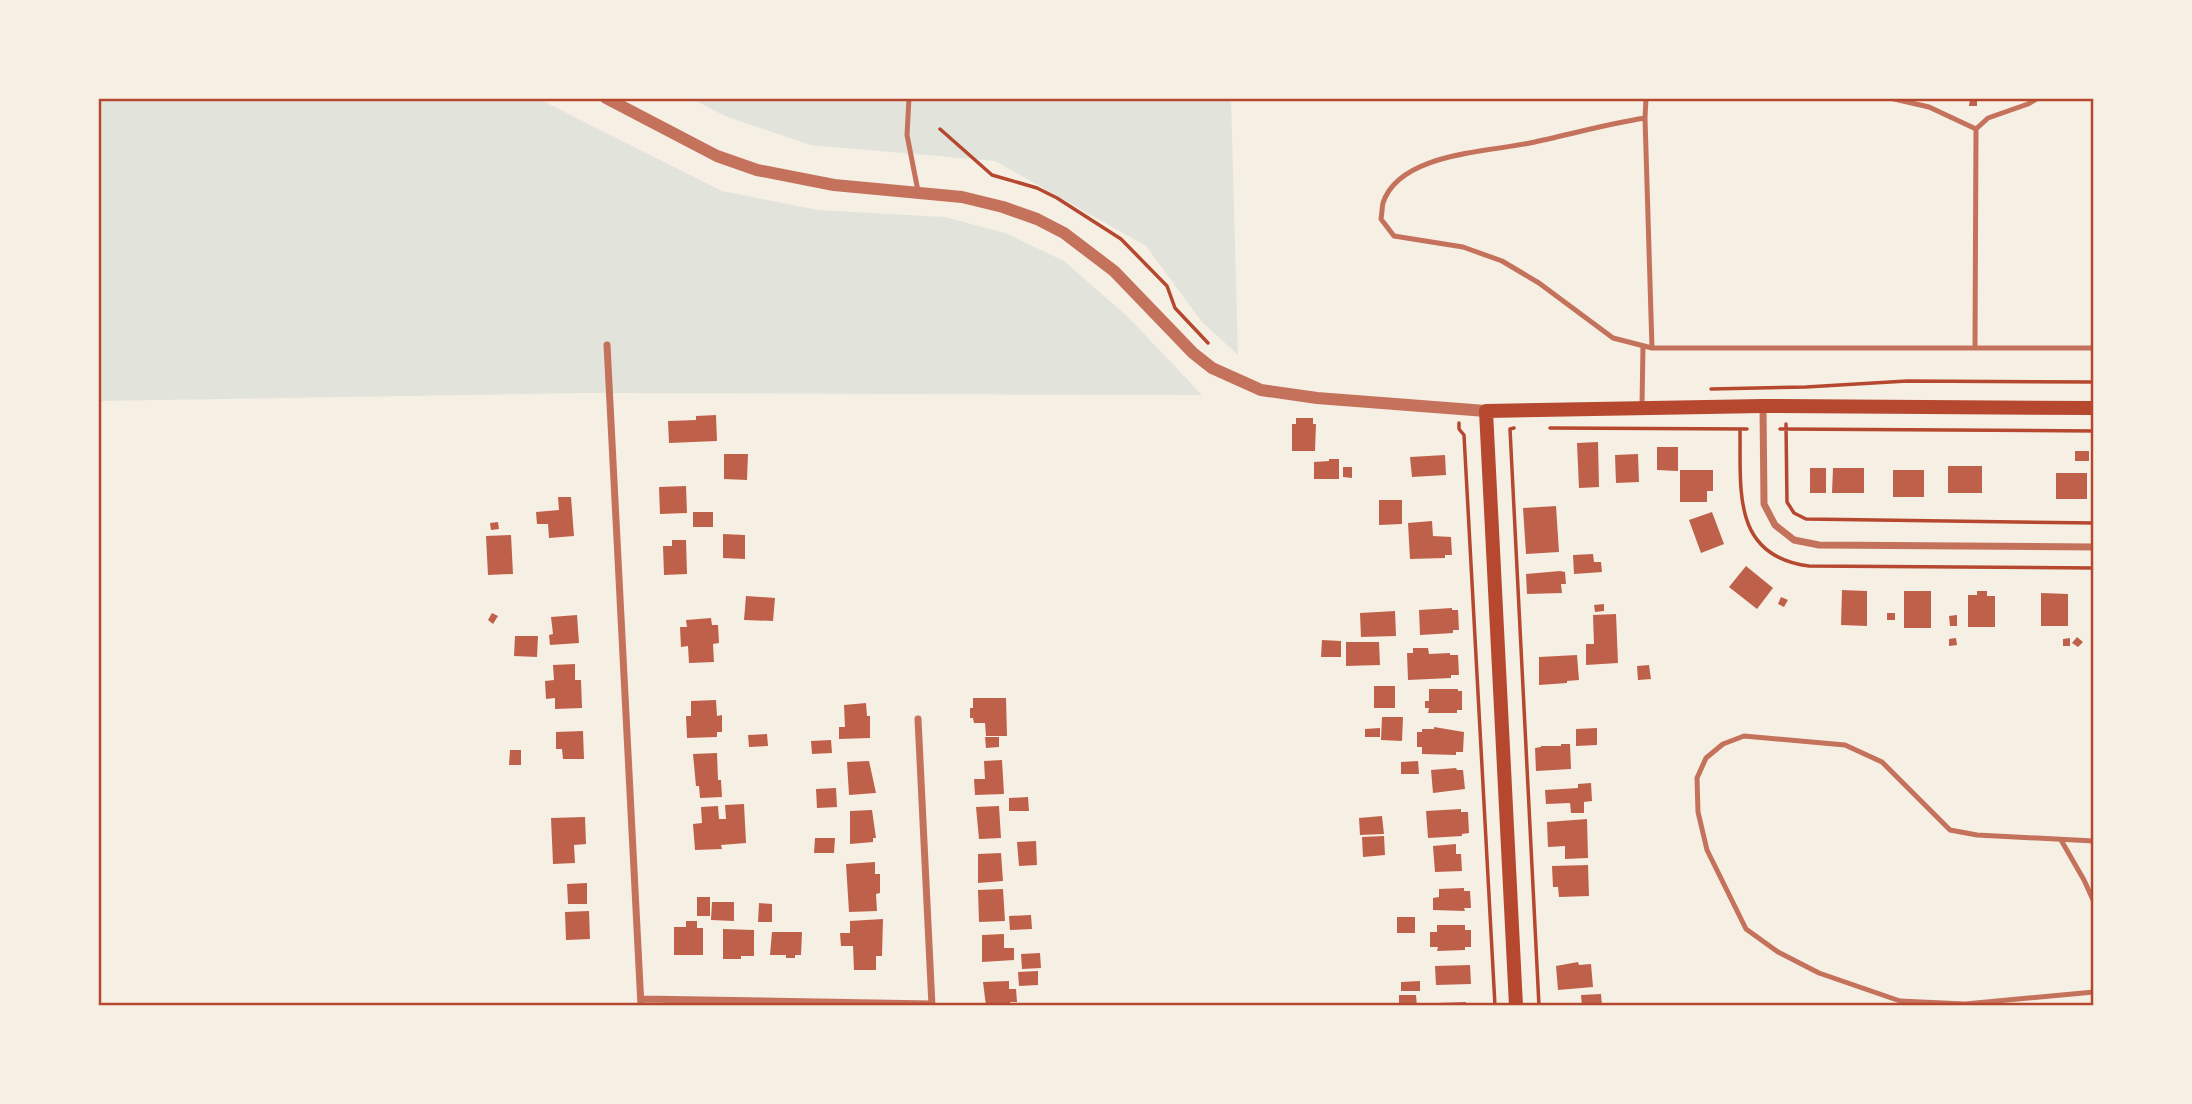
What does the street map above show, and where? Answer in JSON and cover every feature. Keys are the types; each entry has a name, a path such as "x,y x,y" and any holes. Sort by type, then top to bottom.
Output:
{"main road":[{"path":"1516,1006 1486,411 1763,406 2094,408"}],"street":[{"path":"606,98 717,156 757,170 834,185 962,197 1037,219 1090,251 1138,294 1193,353 1212,368 1261,390 1285,395 1486,411"},
{"path":"607,345 641,1002 932,1005 918,719"},
{"path":"1763,406 1764,505 1775,525 1794,540 1819,545 2094,547"}],"lane":[{"path":"909,98 907,135 918,191"},
{"path":"1646,98 1652,348"},
{"path":"1890,98 1929,107 1976,129"},
{"path":"1975,346 1976,129 1988,118 2038,98"},
{"path":"1645,118 1602,125 1528,144 1470,152 1422,165 1395,183 1383,202 1381,219 1394,236 1463,247 1502,261 1539,283 1613,338 1652,348 2094,348"},
{"path":"1642,409 1643,346"},
{"path":"2094,841 1977,835 1950,830 1882,762 1845,745 1744,736 1723,744 1706,758 1698,778 1698,812 1707,850 1746,929 1778,952 1819,973 1902,1004 1964,1005 2094,992"},
{"path":"2061,840 2094,902"}],"path":[{"path":"940,129 992,175 1037,188 1121,239 1167,286 1175,308 1215,349"},
{"path":"1707,389 1907,381 2094,382"},
{"path":"1459,423 1459,429 1464,435 1495,1006"},
{"path":"1786,424 1783,429 1787,502 1794,513 1806,519 2094,523"},
{"path":"1519,428 1510,429 1539,1006"},
{"path":"1546,428 1747,429"},
{"path":"1783,429 2094,431"},
{"path":"1464,435 1472,435"}],"shaded area":[{"path":"98,98 537,98 722,191 818,210 945,217 1005,233 1064,261 1128,317 1202,395 586,393 98,401"},
{"path":"690,98 1231,98 1238,355 1202,322 1146,246 995,161 810,145 725,116"}],"building":[{"path":"1970,98 1977,98 1977,106 1969,106"},
{"path":"716,415 717,441 669,443 668,421 696,420 696,416"},
{"path":"1296,418 1313,418 1313,424 1316,424 1315,451 1292,451 1292,424 1296,424"},
{"path":"1598,442 1599,487 1579,488 1577,443"},
{"path":"1657,447 1678,447 1678,471 1657,470"},
{"path":"2075,451 2089,451 2089,461 2075,461"},
{"path":"724,454 748,454 747,480 724,479"},
{"path":"1638,454 1639,482 1616,483 1615,455"},
{"path":"1445,455 1446,475 1412,477 1410,457"},
{"path":"1339,459 1339,479 1314,479 1314,462"},
{"path":"1948,466 1982,466 1982,493 1948,493"},
{"path":"1343,467 1352,467 1352,478 1343,477"},
{"path":"1810,468 1826,468 1826,493 1810,493"},
{"path":"1833,468 1864,468 1864,493 1832,493"},
{"path":"1680,470 1713,470 1713,491 1707,491 1707,502 1680,502"},
{"path":"1893,470 1924,470 1924,497 1893,497"},
{"path":"2056,473 2087,473 2087,499 2056,499"},
{"path":"686,486 687,513 660,514 659,487"},
{"path":"558,497 571,497 574,536 549,538 548,524 537,524 536,512 559,510"},
{"path":"1379,500 1402,500 1402,524 1379,525"},
{"path":"1556,506 1559,552 1526,554 1523,508"},
{"path":"693,512 713,512 713,527 693,527"},
{"path":"1712,512 1724,544 1701,553 1689,520"},
{"path":"1432,521 1433,536 1451,537 1452,555 1445,555 1445,558 1410,559 1408,523"},
{"path":"498,522 499,529 491,530 490,523"},
{"path":"723,534 745,535 745,559 723,558"},
{"path":"511,535 513,574 488,575 486,536"},
{"path":"672,540 686,540 687,574 664,575 663,546 672,546"},
{"path":"1593,554 1594,562 1601,562 1602,572 1574,574 1573,555"},
{"path":"1746,566 1773,588 1757,609 1729,587"},
{"path":"1565,572 1566,584 1561,584 1562,593 1527,594 1526,574"},
{"path":"1842,590 1867,591 1867,626 1841,625"},
{"path":"1904,591 1931,591 1931,628 1904,628"},
{"path":"1977,591 1987,591 1987,596 1995,596 1995,627 1968,627 1968,595 1977,595"},
{"path":"2041,593 2068,594 2068,626 2041,626"},
{"path":"746,596 775,598 773,621 744,620"},
{"path":"1781,597 1788,600 1784,607 1778,604"},
{"path":"1604,604 1604,611 1595,612 1594,605"},
{"path":"1419,610 1458,610 1459,630 1453,630 1453,633 1420,635"},
{"path":"1395,611 1396,636 1361,637 1360,613"},
{"path":"492,613 498,616 493,624 488,620"},
{"path":"1887,613 1895,613 1895,620 1887,620"},
{"path":"1616,614 1618,663 1586,665 1586,644 1594,644 1593,615"},
{"path":"577,615 579,643 550,645 549,635 553,634 551,617"},
{"path":"1957,615 1957,626 1950,626 1949,616"},
{"path":"711,618 712,625 718,625 719,643 713,644 714,662 689,663 688,646 681,647 680,627 687,627 686,620"},
{"path":"515,636 538,636 537,657 514,656"},
{"path":"2077,637 2083,642 2078,647 2072,643"},
{"path":"1956,638 1957,645 1949,646 1949,639"},
{"path":"2070,638 2070,646 2063,646 2063,639"},
{"path":"1322,640 1341,641 1341,657 1321,657"},
{"path":"1346,642 1379,642 1380,665 1346,666"},
{"path":"1413,648 1428,648 1429,654 1458,655 1459,675 1451,675 1451,678 1408,680 1407,653 1413,653"},
{"path":"1577,655 1579,680 1539,685 1539,657"},
{"path":"575,664 575,680 581,680 582,708 555,709 555,698 546,699 545,681 554,680 553,665"},
{"path":"1649,665 1651,679 1638,680 1637,666"},
{"path":"1374,686 1395,686 1395,708 1374,708"},
{"path":"1429,689 1462,691 1462,710 1457,710 1457,713 1428,713 1429,708 1425,708 1425,701 1429,701"},
{"path":"973,698 1006,698 1007,736 986,736 985,723 974,723 973,718 970,718"},
{"path":"716,700 717,716 722,715 722,732 717,732 717,737 687,738 686,716 691,716 691,701"},
{"path":"866,703 867,716 870,716 870,738 839,739 839,727 845,727 844,705"},
{"path":"1382,717 1403,717 1402,741 1381,740"},
{"path":"1434,727 1464,732 1463,752 1456,752 1456,755 1422,754 1422,747 1417,747 1417,732"},
{"path":"1380,728 1380,737 1365,737 1365,729"},
{"path":"1597,728 1597,745 1576,746 1576,729"},
{"path":"583,731 584,759 563,759 562,749 556,749 556,732"},
{"path":"767,734 768,746 749,747 748,735"},
{"path":"985,737 999,737 999,747 986,748"},
{"path":"831,740 832,753 812,754 811,741"},
{"path":"1570,744 1571,769 1536,771 1535,748"},
{"path":"510,750 521,750 521,765 509,765"},
{"path":"717,753 722,797 700,798 693,754"},
{"path":"1002,760 1004,794 975,795 974,779 985,779 984,761"},
{"path":"869,761 876,793 849,795 847,762"},
{"path":"1418,761 1419,774 1401,774 1401,762"},
{"path":"1431,770 1463,770 1465,789 1433,793"},
{"path":"1591,783 1592,801 1584,802 1584,813 1571,813 1570,803 1546,804 1545,790 1578,788 1578,784"},
{"path":"836,788 837,807 817,808 816,789"},
{"path":"1028,797 1029,811 1009,811 1009,798"},
{"path":"744,804 746,843 721,845 722,849 695,850 693,824 702,823 701,807 718,806 719,819 726,819 725,805"},
{"path":"999,806 1001,838 979,839 976,807"},
{"path":"1461,809 1461,812 1468,812 1469,833 1462,836 1428,838 1426,811"},
{"path":"872,810 876,838 873,838 873,842 850,844 850,811"},
{"path":"1382,816 1384,834 1360,835 1359,818"},
{"path":"585,817 586,844 574,845 575,863 553,864 551,818"},
{"path":"1587,819 1588,858 1565,859 1565,846 1548,847 1547,822"},
{"path":"1384,836 1385,855 1363,857 1362,837"},
{"path":"815,838 835,838 834,853 814,853"},
{"path":"1036,841 1037,865 1019,866 1017,842"},
{"path":"1456,844 1456,854 1461,854 1462,871 1435,872 1433,846"},
{"path":"1001,853 1003,881 978,883 978,854"},
{"path":"875,862 875,874 880,874 880,893 876,894 877,911 849,912 846,864"},
{"path":"1588,865 1589,896 1559,897 1558,887 1553,887 1552,866"},
{"path":"587,883 587,904 568,904 567,884"},
{"path":"1464,888 1464,891 1470,891 1471,908 1464,908 1465,911 1433,910 1433,898 1439,897 1439,889"},
{"path":"1003,889 1005,921 979,922 978,890"},
{"path":"697,897 710,897 710,916 697,916"},
{"path":"712,902 734,902 734,921 711,920"},
{"path":"759,903 772,904 772,922 758,922"},
{"path":"589,911 590,939 566,940 565,912"},
{"path":"1031,915 1032,929 1010,930 1009,916"},
{"path":"1397,917 1415,917 1415,933 1397,933"},
{"path":"883,919 882,956 876,956 876,970 854,970 853,946 841,946 840,933 850,933 850,921"},
{"path":"686,921 697,921 697,928 703,928 703,955 674,955 674,927 686,927"},
{"path":"1437,925 1465,925 1465,930 1471,930 1471,947 1465,947 1465,950 1437,951 1438,947 1430,947 1430,932 1437,932"},
{"path":"723,929 754,930 754,956 723,959"},
{"path":"772,932 802,932 801,955 786,958 786,955 770,955"},
{"path":"1004,934 1004,948 1014,948 1014,960 982,962 982,935"},
{"path":"1040,953 1041,968 1022,969 1021,954"},
{"path":"1578,962 1579,965 1591,964 1593,987 1558,990 1556,966"},
{"path":"1470,965 1471,984 1436,985 1435,966"},
{"path":"1038,971 1038,985 1019,986 1018,972"},
{"path":"1009,981 1009,989 1016,989 1017,1002 1010,1002 1011,1006 986,1006 983,982"},
{"path":"1420,981 1420,991 1401,991 1401,982"},
{"path":"1601,994 1602,1006 1582,1006 1581,995"},
{"path":"1399,995 1416,995 1417,1006 1399,1006"},
{"path":"1466,1002 1466,1006 1437,1006 1437,1003"}]}
